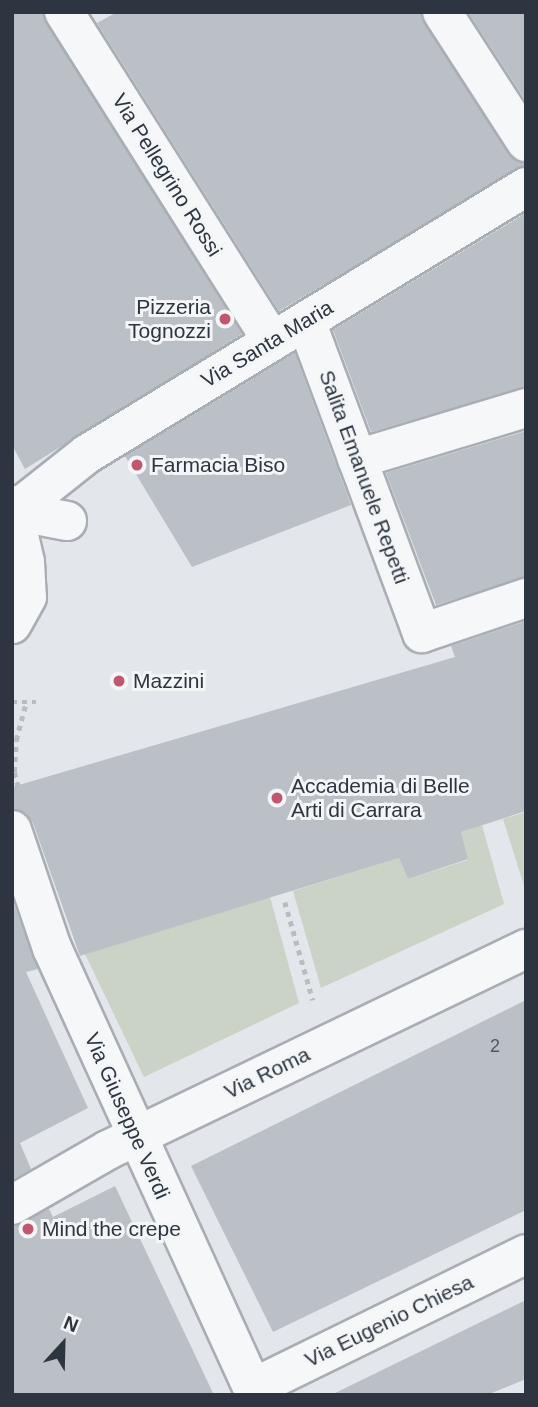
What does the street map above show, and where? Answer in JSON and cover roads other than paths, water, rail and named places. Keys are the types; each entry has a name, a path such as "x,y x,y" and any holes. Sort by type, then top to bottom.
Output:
{"street":[{"name":"Via Pellegrino Rossi","path":"64,12 271,339"},
{"path":"442,12 526,142"},
{"name":"Via Santa Maria","path":"14,508 87,454 271,339 306,321 526,187"},
{"name":"Salita Emanuele Repetti","path":"306,321 422,633 526,598"},
{"path":"357,459 526,408"},
{"path":"12,624 27,597 14,508 67,522"},
{"name":"Via Giuseppe Verdi","path":"17,813 52,948 135,1137 254,1391"},
{"name":"Via Roma","path":"12,1205 135,1137 526,949"},
{"name":"Via Eugenio Chiesa","path":"254,1391 526,1254"}],"place":[{"name":"Pizzeria Tognozzi","path":"225,319"},
{"name":"Farmacia Biso","path":"137,465"},
{"name":"Mazzini","path":"119,681"},
{"name":"Accademia di Belle Arti di Carrara","path":"277,798"},
{"name":"Mind the crepe","path":"28,1229"}]}
